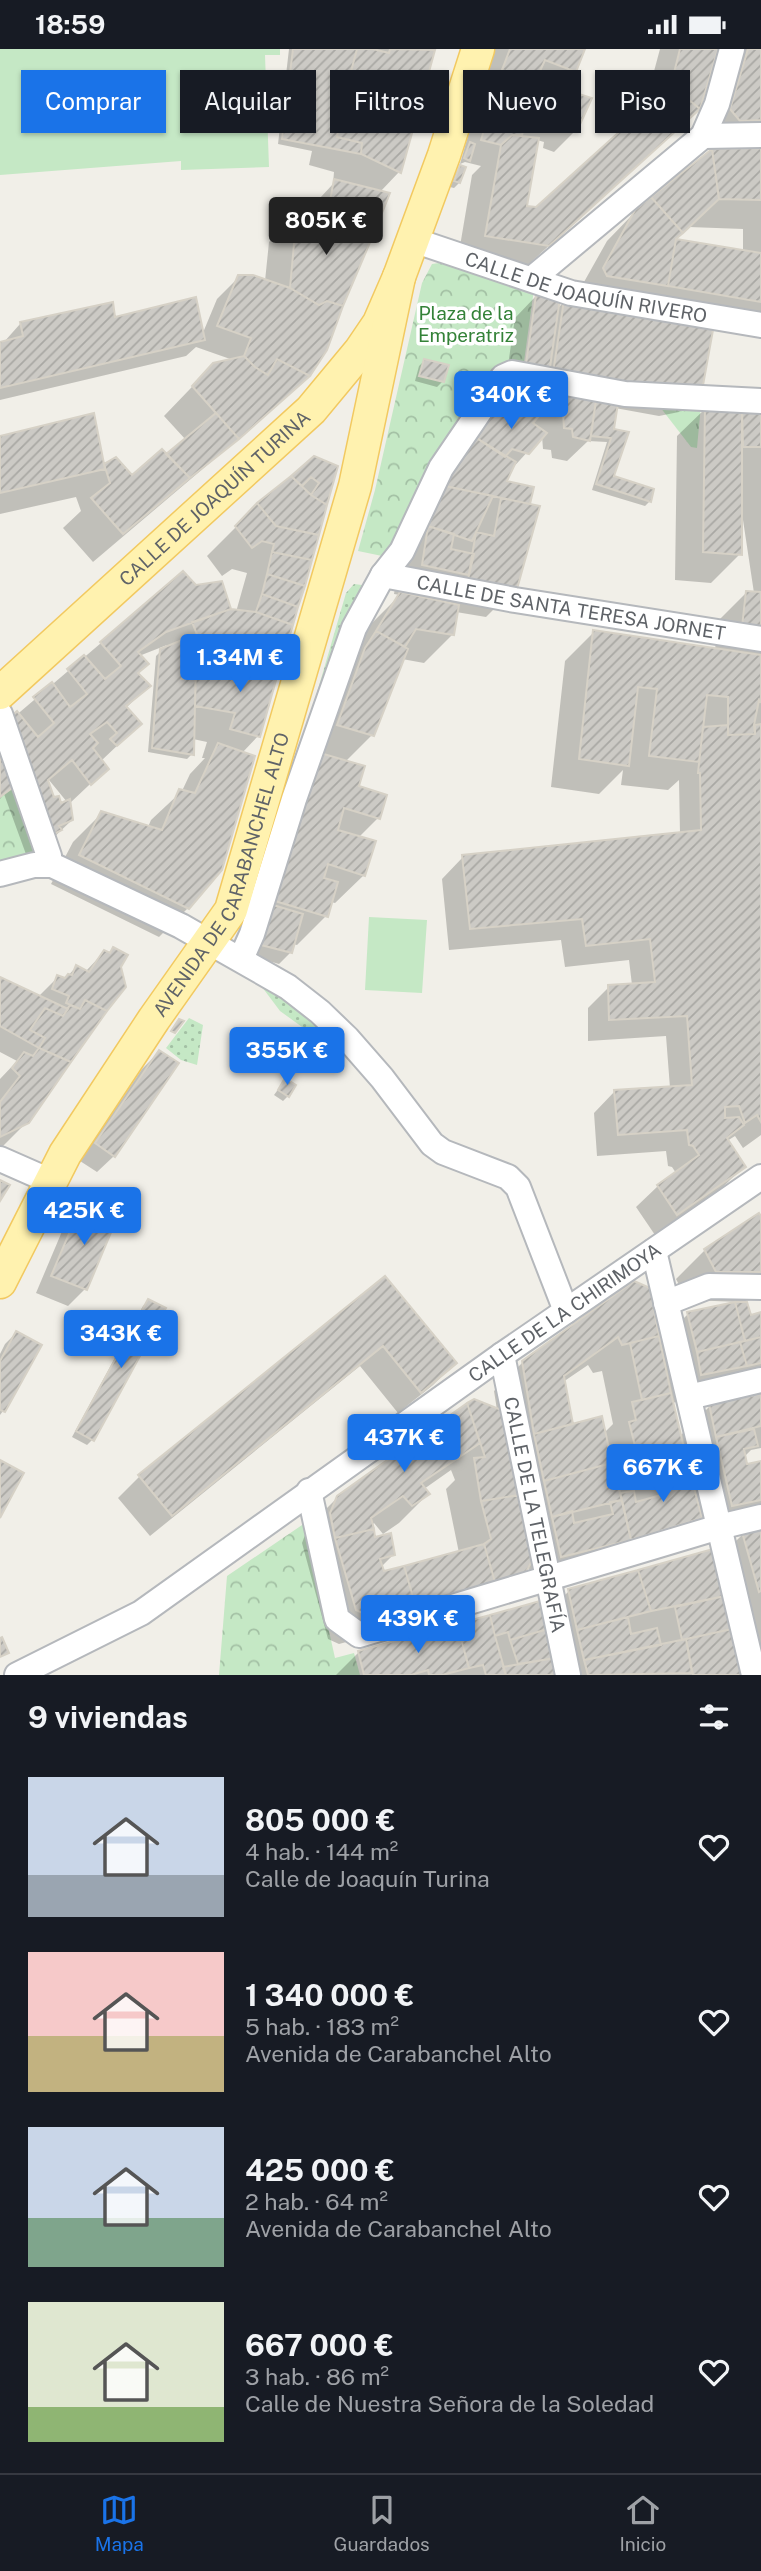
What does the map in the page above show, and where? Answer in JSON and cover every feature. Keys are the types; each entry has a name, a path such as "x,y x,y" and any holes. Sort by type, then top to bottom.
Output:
{"main road":[{"path":"399,277 444,155 478,49"},
{"name":"AVENIDA DE CARABANCHEL ALTO","path":"0,1282 65,1154 154,1019 211,942 231,910 333,565 368,434 399,277"},
{"name":"CALLE DE JOAQUÍN TURINA","path":"0,693 322,399 379,323 399,277"}],"street":[{"path":"533,278 704,136 717,104 732,49"},
{"path":"704,136 761,135"},
{"name":"CALLE DE JOAQUÍN RIVERO","path":"413,240 533,278 571,293 761,325"},
{"path":"383,575 402,551 441,468 503,377 512,373 625,394 761,401"},
{"name":"CALLE DE SANTA TERESA JORNET","path":"383,575 515,600 761,639"},
{"name":"AVENIDA DE CARABANCHEL ALTO","path":"241,959 252,934 294,799 354,628 383,575"},
{"path":"0,715 49,856"},
{"path":"0,874 34,865 52,865 211,942 288,987 347,1038 382,1078 432,1144 443,1152 508,1177 518,1187 566,1311"},
{"path":"0,1159 50,1181"},
{"name":"CALLE DE LA CHIRIMOYA","path":"16,1675 141,1613 502,1355 761,1177"},
{"path":"654,1251 754,1675"},
{"path":"666,1303 709,1286 761,1287"},
{"name":"CALLE DE LA TELEGRAFÍA","path":"502,1355 568,1675"},
{"path":"689,1397 761,1380"},
{"path":"309,1491 337,1619 359,1635 719,1527 761,1517"}],"green space":[{"path":"0,49 280,49 280,55 265,55 266,70 180,70 180,133 268,133 269,167 181,170 181,161 0,175"},
{"name":"Plaza de la Emperatriz","path":"432,264 458,265 534,289 523,369 495,367 446,441 387,557 358,551 375,490 422,283"},
{"path":"701,405 697,448 691,447 660,407"},
{"path":"354,584 364,588 291,782 346,593"},
{"path":"23,780 49,856 0,867 0,797"},
{"path":"369,917 427,920 422,993 365,990"},
{"path":"270,979 323,1028 316,1037 280,1011 262,987"},
{"path":"189,1018 203,1025 197,1065 181,1060 166,1048"},
{"path":"305,1523 335,1658 354,1653 360,1675 219,1675 227,1576"}],"building":[{"path":"293,49 357,49 351,70 330,70 330,133 338,133 337,137 362,143 361,154 282,139 283,133 316,133 316,70 290,70"},
{"path":"357,49 389,53 390,49 435,50 429,70 351,70"},
{"path":"510,49 585,49 577,70 545,60 540,70 502,70"},
{"path":"680,49 718,49 700,109 690,101 690,70 675,70"},
{"path":"748,49 761,49 761,120 740,121 730,109"},
{"path":"581,95 592,98 581,122"},
{"path":"690,101 700,109 690,118"},
{"path":"338,133 412,133 401,173 361,154 362,143 337,137"},
{"path":"483,133 523,133 512,135 501,145 481,140"},
{"path":"618,133 674,133 549,246 485,236 501,145 512,135 539,138 527,206 536,207"},
{"path":"470,142 475,144 470,161 464,158"},
{"path":"761,148 761,200 719,199 712,149"},
{"path":"712,149 719,199 683,233 651,197"},
{"path":"460,165 466,167 460,183 454,181"},
{"path":"334,179 390,193 374,233 340,224 340,212 328,212"},
{"path":"651,197 683,233 676,239 668,286 607,276 603,268 635,210"},
{"path":"297,211 340,212 340,224 374,233 343,306 327,301 319,305 290,288"},
{"path":"676,239 761,253 761,302 668,286"},
{"path":"238,275 253,275 290,288 319,305 327,301 343,306 327,350 310,376 277,359 268,375 244,356 251,338 217,326"},
{"path":"536,295 560,298 549,374 525,370"},
{"path":"196,297 205,340 0,388 0,342 23,336 20,322 113,302 115,317"},
{"path":"564,300 713,330 702,391 553,373"},
{"path":"244,356 268,375 277,359 310,376 239,439 192,386 213,363"},
{"path":"424,359 449,365 444,382 419,376"},
{"path":"526,386 596,400 590,441 573,437 572,429 564,428 563,413 545,411 541,416 502,402 512,391"},
{"path":"596,400 618,403 614,429 629,432 614,476 654,489 651,502 596,484 611,438 591,436"},
{"path":"502,402 539,416 533,423 547,433 529,454 512,449 505,457 475,437"},
{"path":"705,406 742,409 742,555 703,552"},
{"path":"742,409 761,410 761,447 743,447"},
{"path":"94,413 105,469 0,493 0,436"},
{"path":"216,413 239,439 190,478 166,454"},
{"path":"475,437 516,462 507,481 534,487 530,504 445,486"},
{"path":"162,449 190,478 123,534 91,498 110,483 104,464 116,457 132,475"},
{"path":"314,456 338,466 327,505 311,495 319,483 311,477 302,486 291,476"},
{"path":"291,476 311,495 327,505 319,535 276,526 257,503"},
{"path":"445,486 493,496 472,541 428,526"},
{"path":"501,498 540,506 517,589 468,580 476,532 494,536"},
{"path":"257,503 276,526 319,535 312,560 272,552 274,544 262,541 252,548 235,526"},
{"path":"428,526 454,534 451,549 474,554 469,575 422,565"},
{"path":"272,552 312,560 305,586 267,574"},
{"path":"183,571 196,585 222,581 231,609 166,632 138,652 149,664 138,673 151,686 126,706 142,724 117,746 110,739 117,733 107,722 90,734 98,743 93,748 109,769 91,785 72,760 48,780 54,797 59,796 61,803 70,799 73,820 59,826 62,830 48,837 7,720 17,711 38,737 54,723 33,697 52,682 70,707 87,694 67,669 84,655 105,679 121,666 100,642"},
{"path":"267,574 305,586 298,607 262,594"},
{"path":"746,591 761,592 761,629 742,627"},
{"path":"400,592 459,605 454,635 416,629 405,647 376,631"},
{"path":"262,594 298,607 293,625 256,612"},
{"path":"231,609 256,612 293,625 280,666 243,655 203,649 192,622"},
{"path":"593,630 761,655 761,702 759,700 755,734 728,735 728,697 707,695 699,762 649,756 657,689 638,687 629,766 579,759"},
{"path":"376,631 408,649 374,736 337,725 365,648"},
{"path":"197,634 203,649 196,653 194,755 152,748 160,649"},
{"path":"248,656 280,666 260,737 230,729 235,713 195,706 196,669 243,676"},
{"path":"0,724 16,785 0,797"},
{"path":"761,724 761,1122 757,1115 745,1123 739,1106 725,1107 725,1118 739,1117 744,1125 727,1138 746,1167 677,1215 657,1185 699,1155 693,1146 689,1145 687,1130 618,1135 614,1090 692,1085 687,1016 609,1020 608,985 655,982 650,939 586,946 582,919 470,929 462,855 701,830 698,773 703,727 728,725 728,735 755,734 755,725"},
{"path":"218,743 255,756 222,870 189,909 79,855 101,811 162,830 179,789 195,793"},
{"path":"320,753 365,766 359,786 387,795 380,819 344,808 338,830 376,841 365,876 328,864 324,878 338,882 328,917 275,901"},
{"path":"273,905 303,914 292,953 261,945"},
{"path":"113,947 128,955 121,967 126,987 107,1011 85,1000 80,1009 66,1003 69,996 52,989 57,975 65,978 68,974 72,975 76,965 89,972 104,950 110,953"},
{"path":"0,977 68,1009 63,1016 45,1008 30,1030 45,1038 39,1048 0,1026"},
{"path":"85,1000 107,1011 71,1062 39,1048 45,1038 30,1030 45,1008 63,1016 70,1005 80,1009"},
{"path":"179,1019 184,1021 175,1033 171,1031"},
{"path":"39,1048 71,1062 29,1123 0,1137 0,1102 20,1076 12,1068 24,1052 33,1056"},
{"path":"159,1050 179,1063 115,1157 95,1143"},
{"path":"285,1078 296,1085 289,1097 278,1090"},
{"path":"0,1180 10,1185 0,1201"},
{"path":"82,1203 117,1218 87,1290 51,1276"},
{"path":"759,1213 761,1272 716,1272 704,1249"},
{"path":"385,1276 457,1363 421,1393 383,1346 172,1516 138,1475"},
{"path":"634,1281 650,1288 659,1336 622,1345 618,1337 564,1376 573,1424 534,1434 522,1361"},
{"path":"148,1299 166,1308 94,1441 76,1431"},
{"path":"735,1302 745,1341 697,1352 687,1312"},
{"path":"735,1302 747,1302 751,1315 761,1312 761,1337 745,1341"},
{"path":"16,1331 42,1345 5,1412 0,1410 0,1361"},
{"path":"659,1336 671,1393 642,1400 630,1343"},
{"path":"761,1337 761,1363 747,1366 740,1342"},
{"path":"740,1342 747,1366 701,1375 697,1352"},
{"path":"671,1393 688,1465 650,1472 646,1454 638,1458 629,1422 636,1420 632,1402"},
{"path":"761,1394 761,1426 716,1437 709,1404"},
{"path":"474,1399 504,1411 520,1495 481,1501 474,1458 485,1457 467,1403"},
{"path":"467,1403 480,1443 421,1483 430,1494 412,1506 403,1496 371,1518 374,1529 335,1538 330,1513 337,1496"},
{"path":"602,1416 612,1463 544,1481 534,1434"},
{"path":"754,1429 758,1446 744,1449 747,1464 761,1461 761,1500 732,1506 716,1437"},
{"path":"0,1460 24,1473 0,1518"},
{"path":"612,1463 622,1500 552,1517 544,1481"},
{"path":"688,1465 702,1518 631,1540 620,1493 634,1491 636,1502 661,1495 660,1487 652,1488 650,1472"},
{"path":"520,1495 534,1557 525,1574 495,1582 484,1544 491,1539 481,1501"},
{"path":"622,1500 631,1540 561,1557 552,1517 572,1511 574,1523 613,1514 610,1502"},
{"path":"761,1528 761,1591 759,1592 742,1532"},
{"path":"374,1529 375,1537 391,1533 395,1555 380,1559 384,1571 404,1566 415,1604 369,1616 356,1610 335,1538"},
{"path":"484,1544 495,1582 415,1604 404,1566"},
{"path":"713,1549 725,1596 651,1611 638,1570"},
{"path":"638,1570 651,1611 577,1630 568,1589"},
{"path":"725,1596 732,1629 682,1640 675,1607"},
{"path":"540,1601 548,1629 510,1640 508,1632 495,1636 490,1615"},
{"path":"490,1615 506,1675 486,1675 483,1665 469,1668 457,1624"},
{"path":"628,1617 631,1634 657,1628 661,1645 584,1660 577,1630"},
{"path":"457,1624 469,1668 442,1675 429,1675 428,1670 411,1675 364,1675 358,1651"},
{"path":"548,1629 555,1658 518,1664 510,1640"},
{"path":"732,1629 742,1675 693,1675 686,1639"},
{"path":"2,1637 9,1653 0,1657 0,1638"},
{"path":"686,1639 692,1673 588,1675 584,1660"},
{"path":"555,1658 559,1675 506,1675 503,1667"}]}
